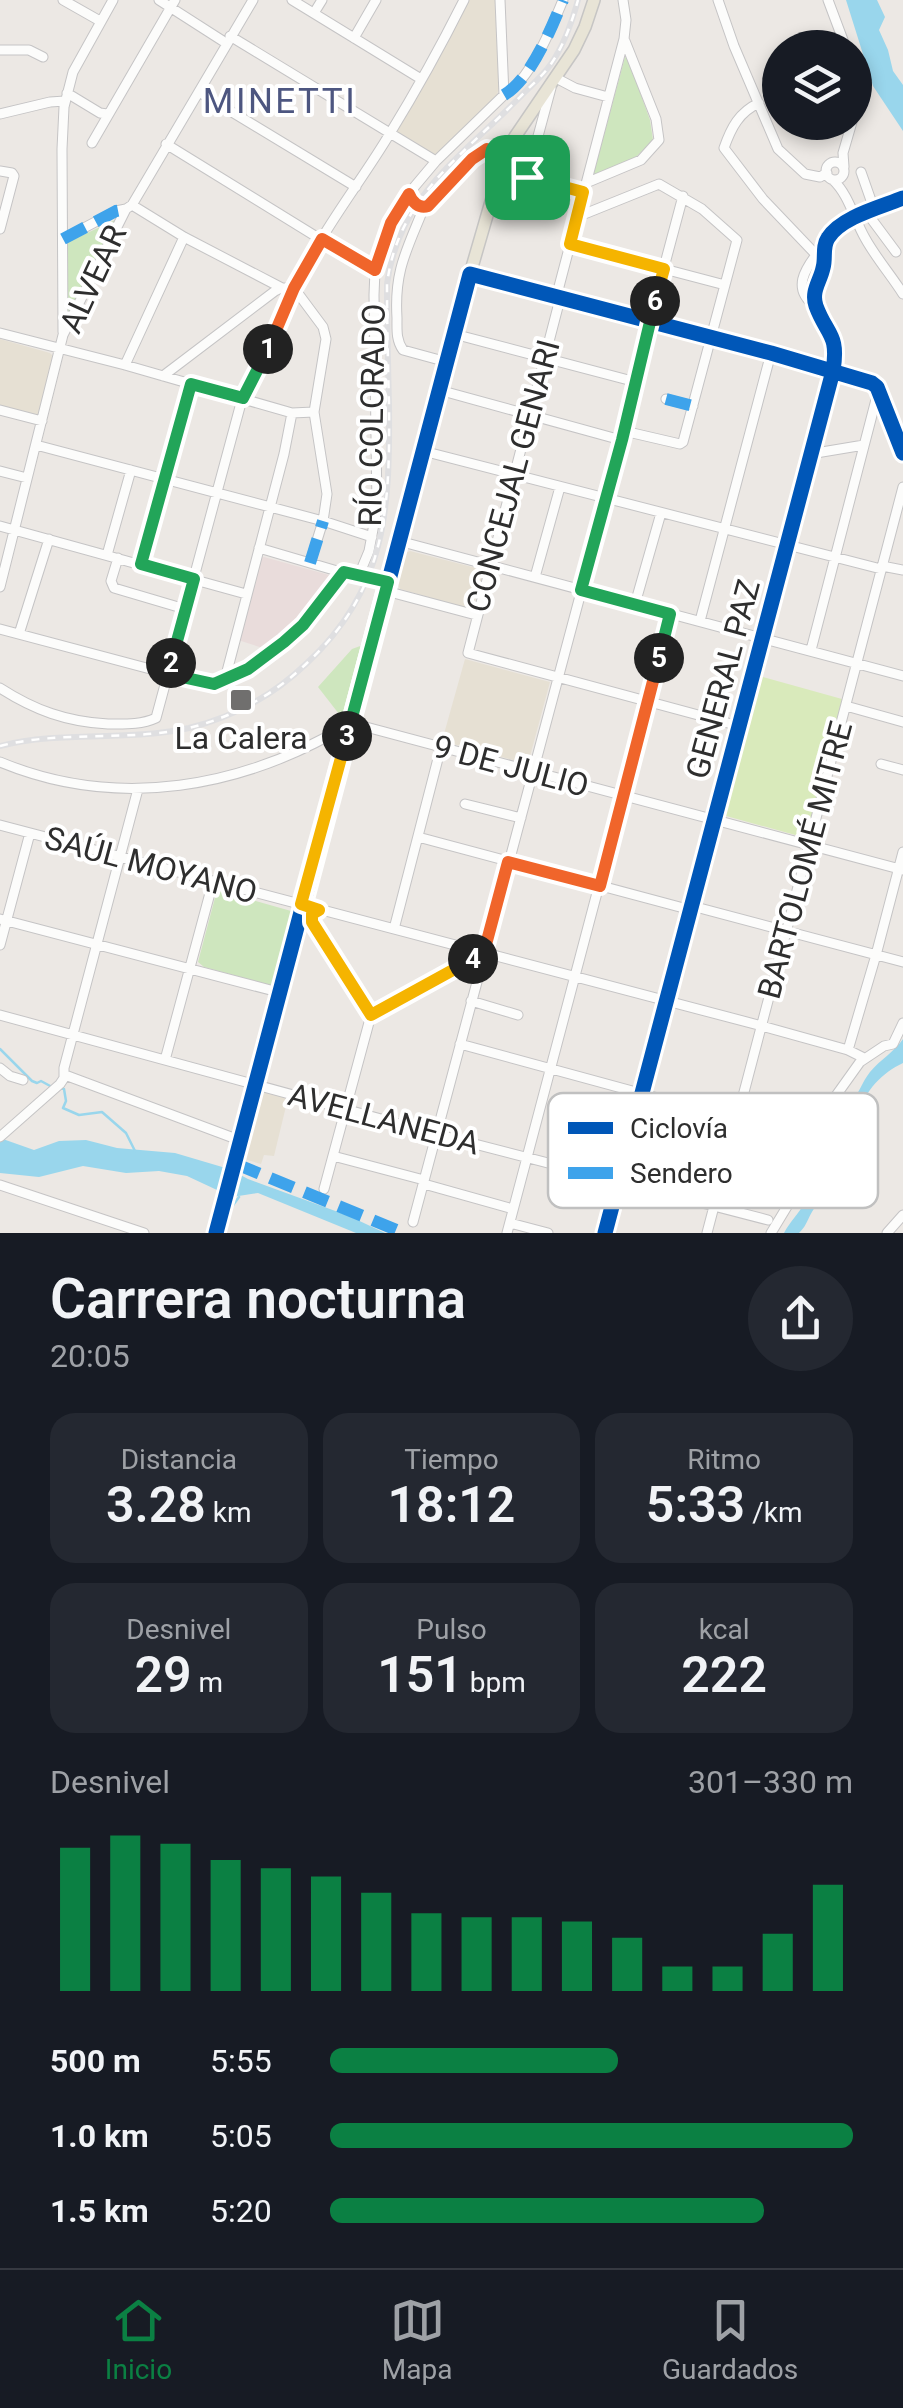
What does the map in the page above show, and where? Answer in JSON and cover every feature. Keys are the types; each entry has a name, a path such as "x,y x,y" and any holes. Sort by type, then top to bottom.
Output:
{"main road":[{"path":"470,274 502,163 514,136 539,111 582,34 594,0"}],"street":[{"path":"63,0 100,21"},
{"path":"63,335 62,149 66,97 73,72 113,0"},
{"path":"159,0 173,4 436,162"},
{"name":"ALVEAR","path":"0,586 63,335 129,207 252,0"},
{"path":"292,0 420,79"},
{"path":"314,13 322,0"},
{"path":"354,38 376,0"},
{"path":"0,688 41,711 88,723 135,724 152,720 158,714 243,398 294,288 390,134 464,0"},
{"path":"500,0 504,95"},
{"name":"RÍO COLORADO","path":"358,576 377,508 375,270 391,223 436,162 514,88 548,35 563,0"},
{"name":"CONCEJAL GENARI","path":"557,679 468,653 624,38 623,0"},
{"path":"718,0 774,140 804,174 820,177 836,172"},
{"path":"828,0 839,30"},
{"path":"92,143 173,4"},
{"path":"447,362 403,350 398,343 399,271 424,208 478,154 492,150 502,163 527,177 584,187 641,160 659,140 656,119 624,38"},
{"path":"0,50 29,50 43,57"},
{"path":"554,80 608,97"},
{"path":"199,92 356,187"},
{"path":"0,114 66,97 108,114"},
{"path":"758,103 739,116 724,148 762,199 824,264"},
{"path":"527,177 539,111"},
{"path":"847,140 836,172 842,190 872,250 903,294"},
{"path":"166,144 375,270"},
{"path":"0,171 12,173 0,229"},
{"path":"861,172 871,211 896,252"},
{"path":"439,390 623,435 682,443 736,240 708,214 663,186 653,185 577,217"},
{"path":"409,194 424,208"},
{"path":"412,1222 623,435 683,196"},
{"path":"833,372 835,344 817,308 803,294 806,270 842,223 903,198"},
{"path":"63,239 129,207 282,288"},
{"path":"124,365 184,236"},
{"path":"806,244 827,239"},
{"path":"817,308 814,290 824,264 827,239"},
{"path":"570,244 725,285"},
{"path":"216,1233 470,274 872,383 903,453"},
{"path":"163,376 275,291 294,288"},
{"path":"294,288 325,332 314,412 327,484 326,501 310,562"},
{"path":"0,333 292,413 314,412"},
{"path":"454,334 636,382"},
{"path":"700,621 771,354"},
{"name":"GENERAL PAZ","path":"642,1092 833,372"},
{"path":"141,564 191,384"},
{"path":"811,650 878,391"},
{"path":"666,399 693,406"},
{"path":"0,410 42,422"},
{"path":"0,629 209,684 224,680 292,413"},
{"path":"36,445 372,537"},
{"path":"810,454 864,445"},
{"path":"423,451 834,558 903,570"},
{"path":"0,470 27,478"},
{"path":"131,470 112,557 114,588 185,609"},
{"path":"535,578 560,486"},
{"name":"BARTOLOMÉ MITRE","path":"743,1093 903,486"},
{"path":"635,604 661,512"},
{"path":"0,526 246,594"},
{"path":"19,634 48,539"},
{"path":"399,541 903,676"},
{"path":"259,548 476,615"},
{"name":"RÍO COLORADO","path":"224,680 248,669 284,642 311,616 344,572"},
{"path":"548,1233 509,1228 670,614"},
{"path":"557,679 739,726"},
{"path":"846,706 903,722"},
{"path":"0,762 71,784 138,790 222,779 267,763 351,723"},
{"name":"9 DE JULIO","path":"351,723 901,869"},
{"path":"333,733 343,737 345,744"},
{"path":"394,929 441,748"},
{"path":"881,764 903,770"},
{"path":"0,1137 62,1079 138,790"},
{"path":"466,804 521,818"},
{"name":"SAÚL MOYANO","path":"0,825 762,1026 864,1058"},
{"path":"0,945 3,920 30,833"},
{"path":"418,837 903,962"},
{"path":"848,1050 903,852"},
{"path":"165,1060 213,882"},
{"path":"312,922 312,914 319,910"},
{"path":"296,922 304,917 312,922 371,1015"},
{"path":"3,920 278,992"},
{"path":"324,1189 371,1015 484,952"},
{"path":"471,1002 518,1015"},
{"name":"AVELLANEDA","path":"0,1016 548,1163"},
{"path":"838,1093 864,1058 895,1042 902,1025"},
{"path":"460,1044 646,1093"},
{"path":"0,1068 23,1080"},
{"path":"62,1079 239,1140"},
{"path":"333,1156 513,1209"},
{"path":"0,1185 144,1233"},
{"name":"BARTOLOMÉ MITRE","path":"707,1233 713,1208"},
{"name":"AVELLANEDA","path":"722,1208 768,1220"},
{"path":"772,1233 786,1208"},
{"path":"887,1233 903,1216"}],"shaded area":[{"path":"468,0 495,0 499,88 497,95 435,156 396,132 397,125 449,40"},
{"path":"0,339 54,357 38,417 0,407"},
{"path":"410,551 484,570 473,606 467,608 400,589 397,582 405,553"},
{"path":"264,557 329,575 329,582 269,650 238,640"},
{"path":"465,659 550,682 529,760 524,763 442,741"},
{"path":"259,1089 288,1098 274,1156 264,1155 261,1164 241,1158"}],"green space":[{"path":"625,57 650,120 653,140 635,158 593,176"},
{"path":"115,220 67,322 68,242"},
{"path":"363,645 346,709 339,714 318,687 352,649"},
{"path":"756,675 842,699 806,838 719,814"},
{"path":"220,891 291,911 293,918 278,980 273,986 198,962"}],"water":[{"path":"846,0 877,0 885,17 879,30 893,71 903,85 903,131 872,83 872,30 855,30"},
{"path":"903,1039 903,1063 868,1093 857,1093 870,1072"},
{"path":"0,1138 34,1150 59,1141 86,1140 117,1148 175,1153 229,1169 385,1233 356,1233 258,1193 232,1197 187,1176 159,1171 126,1173 83,1166 39,1177 0,1173"},
{"path":"814,1208 799,1233 784,1233 800,1209"}],"waterway":[{"path":"0,1049 32,1081 52,1087"},
{"path":"60,1088 64,1089 66,1101 63,1108 79,1115 102,1112 126,1133 135,1151"},
{"path":"231,1208 239,1197"}],"railway":[{"path":"0,746 47,738 166,732 205,723 237,711 281,685 334,635 368,576 385,512 389,443 387,284 393,253 404,226 436,180 551,64 578,0"}],"marked path":[{"path":"504,95 531,66 563,0"},
{"path":"63,239 126,209"},
{"path":"666,399 693,406"},
{"path":"310,563 323,521"},
{"path":"236,1164 404,1233"}],"cycle path":[{"path":"642,1093 833,371 833,342 815,301 825,245 842,224 903,198"},
{"path":"216,1233 470,274 872,383 903,453"},
{"path":"605,1233 612,1208"}],"place":[{"name":"La Calera","path":"241,700"}],"district":[{"name":"MINETTI","path":"280,101"}],"route":[{"path":"487,149 504,156 500,169 527,177 583,192 570,244 664,269 581,590 670,614 600,886 508,862 484,952 371,1015 312,922 312,914 319,910 301,904 388,582 344,572 303,625 270,654 248,669 209,684 168,674 194,579 141,564 191,384 243,398 294,288 322,239 375,270 391,223 409,194 416,204 428,206 472,159 487,149"}]}
